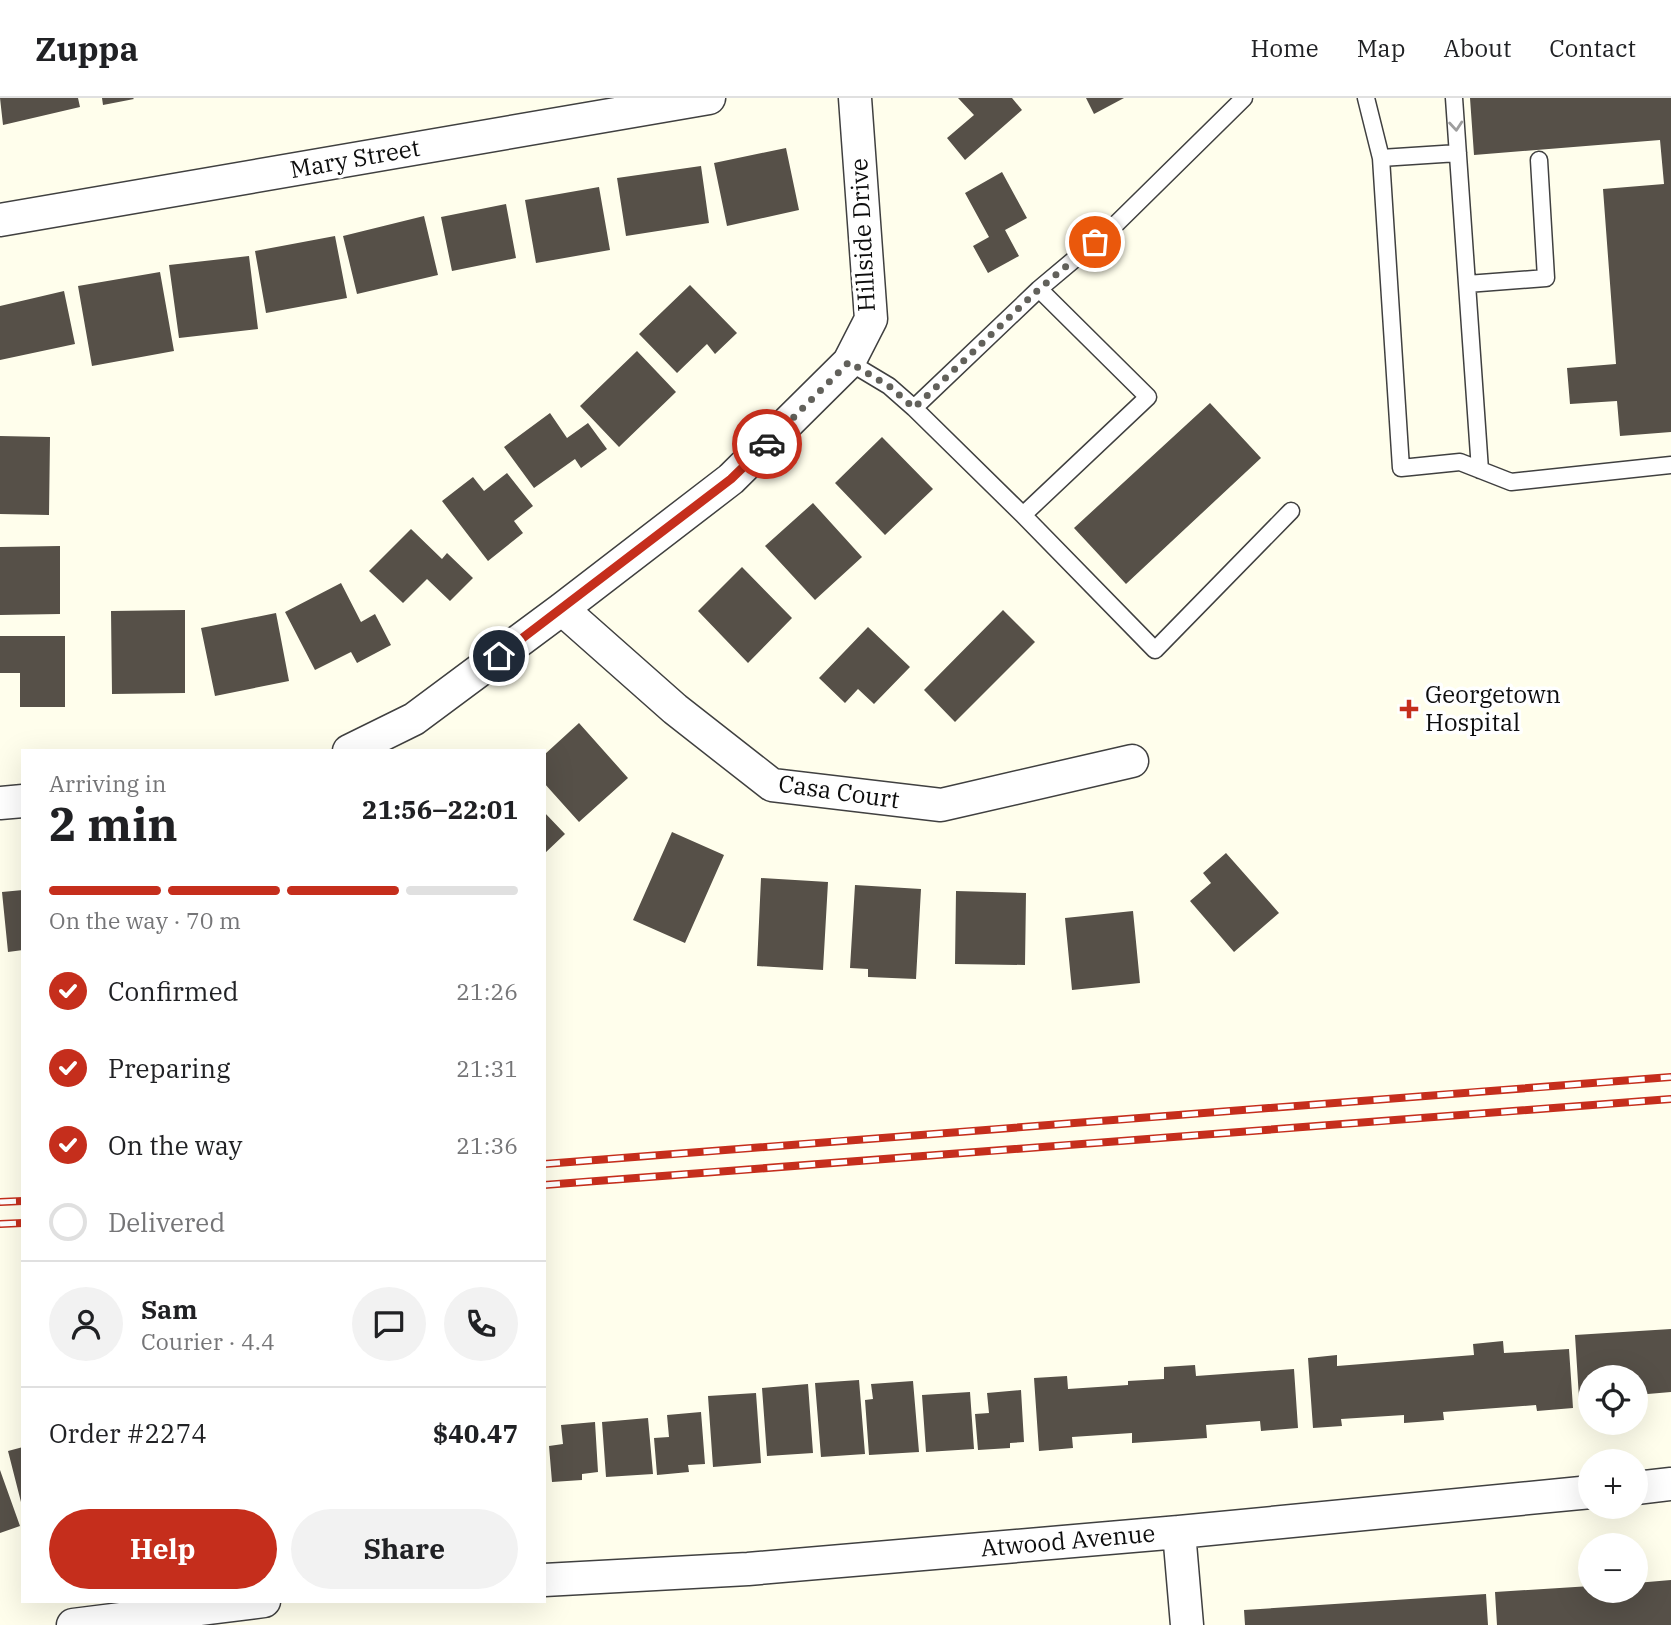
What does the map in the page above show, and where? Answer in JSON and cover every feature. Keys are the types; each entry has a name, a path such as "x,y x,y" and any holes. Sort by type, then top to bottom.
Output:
{"street":[{"name":"Mary Street","path":"0,220 709,98"},
{"name":"Hillside Drive","path":"353,749 414,719 731,479 849,362 871,319 855,98"},
{"name":"Casa Court","path":"562,609 675,709 772,785 941,805 1132,761"},
{"path":"0,803 21,801"},
{"path":"1648,1487 1671,1485"},
{"name":"Atwood Avenue","path":"546,1580 748,1569 1180,1532 1578,1493"},
{"path":"1180,1532 1186,1625"},
{"path":"73,1625 248,1603"}],"lane":[{"path":"914,408 1039,289 1114,226 1244,98"},
{"path":"1366,98 1381,158 1401,468 1460,462 1511,482 1671,465"},
{"path":"1454,98 1480,470"},
{"path":"1381,158 1458,153"},
{"path":"1467,284 1546,278 1539,160"},
{"path":"1023,515 1148,397 1039,289"},
{"path":"849,362 889,386 914,408 1155,650 1291,511"}],"building":[{"path":"0,98 78,98 80,107 3,125"},
{"path":"102,98 133,98 134,99 103,105"},
{"path":"958,98 1012,98 1022,110 965,160 947,138 974,115"},
{"path":"1086,98 1124,98 1094,114"},
{"path":"1470,98 1671,98 1671,432 1620,436 1617,401 1570,404 1567,368 1616,364 1603,189 1664,184 1660,140 1474,155"},
{"path":"786,148 799,210 727,226 714,163"},
{"path":"701,166 709,223 626,236 617,178"},
{"path":"1002,172 1027,218 1005,230 1019,256 988,273 973,246 989,237 965,193"},
{"path":"599,187 610,250 536,263 525,200"},
{"path":"506,204 516,258 452,271 441,217"},
{"path":"424,216 438,275 357,294 343,236"},
{"path":"335,236 347,298 266,313 255,251"},
{"path":"249,256 258,329 179,338 169,265"},
{"path":"160,272 174,351 92,366 78,286"},
{"path":"690,285 737,333 715,354 707,344 677,373 639,334"},
{"path":"64,291 75,344 0,360 0,306"},
{"path":"637,351 676,392 619,447 580,406"},
{"path":"1210,403 1261,458 1126,584 1074,528"},
{"path":"550,413 567,438 588,423 607,449 581,468 575,459 534,488 504,447"},
{"path":"0,436 50,437 49,515 0,514"},
{"path":"882,437 933,489 885,535 835,483"},
{"path":"507,473 533,506 514,521 523,533 488,561 442,501 473,477 484,491"},
{"path":"813,503 862,557 815,600 765,546"},
{"path":"411,529 442,559 447,553 473,578 450,601 427,579 403,603 369,571"},
{"path":"60,546 60,614 0,615 0,547"},
{"path":"742,567 792,618 748,663 698,611"},
{"path":"341,583 361,622 375,614 391,645 357,663 351,652 315,670 285,612"},
{"path":"185,610 185,693 112,694 111,611"},
{"path":"1003,610 1035,642 955,722 924,690"},
{"path":"276,613 289,681 215,696 201,628"},
{"path":"868,627 910,667 874,704 858,689 845,703 819,678"},
{"path":"0,636 65,636 65,707 20,707 20,673 0,673"},
{"path":"579,723 628,778 579,822 546,785 546,753"},
{"path":"546,814 565,834 546,852"},
{"path":"672,832 724,855 685,943 633,920"},
{"path":"1226,853 1279,913 1234,952 1190,901 1211,883 1203,873"},
{"path":"761,878 828,882 823,970 757,966"},
{"path":"855,885 921,889 916,979 868,977 868,969 850,968"},
{"path":"21,890 21,950 8,952 2,892"},
{"path":"956,891 1026,893 1025,965 955,964"},
{"path":"1133,911 1140,983 1072,990 1065,918"},
{"path":"1671,1329 1671,1392 1648,1394 1648,1365 1578,1365 1578,1382 1575,1335"},
{"path":"1503,1341 1504,1353 1569,1349 1573,1408 1537,1411 1536,1405 1443,1412 1444,1420 1404,1423 1404,1415 1341,1419 1342,1426 1313,1428 1308,1358 1337,1355 1337,1366 1474,1355 1473,1344"},
{"path":"1195,1365 1196,1376 1294,1369 1298,1428 1261,1431 1260,1421 1206,1425 1207,1438 1132,1443 1132,1433 1072,1437 1073,1448 1039,1451 1034,1378 1067,1376 1068,1389 1128,1385 1128,1381 1164,1379 1164,1367"},
{"path":"859,1380 865,1454 821,1457 815,1383"},
{"path":"913,1381 919,1452 869,1455 865,1400 873,1399 871,1384"},
{"path":"808,1384 813,1453 767,1456 762,1388"},
{"path":"1021,1390 1024,1442 1010,1443 1010,1448 978,1450 975,1414 989,1413 987,1393"},
{"path":"970,1392 974,1449 926,1452 922,1395"},
{"path":"756,1393 761,1463 713,1467 708,1396"},
{"path":"701,1412 705,1464 688,1465 689,1472 657,1475 654,1438 669,1437 667,1415"},
{"path":"648,1418 653,1474 606,1477 602,1422"},
{"path":"595,1422 598,1472 582,1474 582,1480 552,1482 549,1446 563,1444 561,1425"},
{"path":"21,1448 21,1502 8,1451"},
{"path":"0,1470 20,1526 0,1533"},
{"path":"1671,1580 1671,1625 1497,1625 1495,1592 1578,1587 1578,1603 1648,1603 1648,1582"},
{"path":"1486,1594 1488,1625 1245,1625 1244,1610"}],"railway":[{"path":"546,1164 1671,1077"},
{"path":"546,1185 1671,1099"},
{"path":"0,1202 21,1201"},
{"path":"0,1224 21,1223"}],"way so far":[{"path":"767,444 849,362 889,386 914,408 1039,289 1095,242"}],"place":[{"name":"Georgetown Hospital","path":"1409,709"}],"route":[{"path":"499,656 731,479 767,444"}]}
